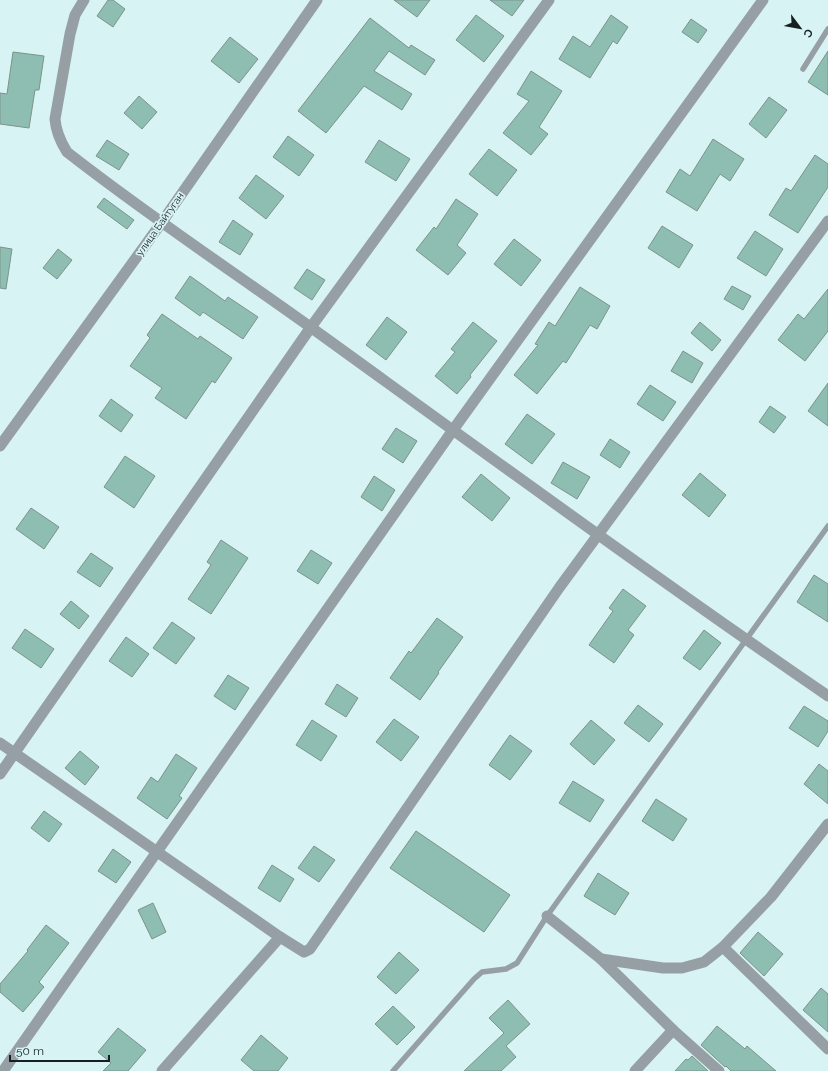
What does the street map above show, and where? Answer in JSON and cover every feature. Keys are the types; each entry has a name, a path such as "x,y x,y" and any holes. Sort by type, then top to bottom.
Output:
{"street":[{"path":"84,0 75,15 70,34 55,119 56,131 60,142 67,152 598,535 745,640 828,696"},
{"name":"улица Байтуган","path":"0,446 162,222 317,0"},
{"path":"0,774 311,327 549,0"},
{"path":"3,1071 453,430 763,0"},
{"path":"0,743 280,937 304,952 310,949 559,588 828,221"},
{"path":"601,959 663,968 682,968 704,962 723,947 771,897 828,824"},
{"path":"547,916 601,959 673,1030 719,1071"},
{"path":"166,1070 280,937"},
{"path":"723,947 828,1049"},
{"path":"635,1071 673,1030"}],"lane":[{"path":"803,69 828,29"},
{"path":"393,1071 474,979 482,972 506,969 517,963 547,916 828,526"}],"building":[{"path":"108,0 113,0 125,9 113,27 97,16"},
{"path":"394,0 430,0 417,17"},
{"path":"490,0 524,0 512,16"},
{"path":"476,15 504,36 484,62 456,40"},
{"path":"611,15 628,27 617,44 613,41 590,78 559,59 573,36 590,47"},
{"path":"370,18 409,48 411,45 435,60 425,75 389,51 374,71 412,94 402,110 364,86 326,133 298,111"},
{"path":"691,19 707,30 698,43 682,32"},
{"path":"230,37 258,59 239,83 211,61"},
{"path":"828,51 828,95 808,82"},
{"path":"13,52 44,56 39,90 35,90 29,128 0,124 0,93 7,94"},
{"path":"531,71 562,91 539,127 548,134 531,155 503,133 529,101 517,94"},
{"path":"139,96 157,112 142,129 124,113"},
{"path":"769,97 787,110 766,138 749,124"},
{"path":"288,136 314,155 299,176 273,157"},
{"path":"713,139 744,159 730,181 720,174 697,211 666,192 680,169 690,176"},
{"path":"107,140 129,154 119,170 96,156"},
{"path":"379,140 410,159 396,181 365,162"},
{"path":"489,149 517,170 497,196 469,174"},
{"path":"815,155 828,164 828,187 798,233 769,215 786,188 791,191"},
{"path":"256,175 284,196 266,219 239,198"},
{"path":"104,198 134,220 127,229 97,207"},
{"path":"456,199 478,214 457,245 466,253 448,275 416,250 434,227 436,229"},
{"path":"233,220 253,234 240,255 219,242"},
{"path":"662,226 693,245 679,268 648,248"},
{"path":"755,231 783,249 766,276 737,258"},
{"path":"514,239 541,260 521,286 494,264"},
{"path":"0,247 12,249 6,289 0,288"},
{"path":"58,249 72,260 57,279 43,268"},
{"path":"307,269 325,280 312,300 294,288"},
{"path":"190,276 225,301 228,297 258,317 243,339 203,312 200,316 175,298"},
{"path":"732,286 751,296 743,310 724,299"},
{"path":"580,287 610,306 597,329 590,325 566,363 563,361 537,394 514,375 538,345 535,344 549,322 555,326"},
{"path":"828,289 828,331 805,361 778,340 798,314 804,319"},
{"path":"162,314 198,339 200,336 232,358 215,383 212,381 186,419 155,398 162,388 130,366 150,338 147,335"},
{"path":"387,317 407,332 386,360 366,345"},
{"path":"473,322 497,341 457,394 435,376 455,352 451,349"},
{"path":"700,322 721,340 712,351 691,333"},
{"path":"683,351 703,363 692,383 671,371"},
{"path":"828,383 828,426 808,411"},
{"path":"650,385 676,402 663,421 637,404"},
{"path":"111,399 133,415 121,432 99,416"},
{"path":"770,406 786,417 774,433 759,422"},
{"path":"527,414 555,434 532,464 505,444"},
{"path":"396,428 417,441 403,463 382,449"},
{"path":"610,439 630,452 620,468 600,455"},
{"path":"125,456 155,476 134,508 104,487"},
{"path":"563,462 590,477 577,499 551,483"},
{"path":"700,473 726,495 709,517 682,495"},
{"path":"481,474 510,498 492,521 462,497"},
{"path":"374,476 395,490 382,511 361,497"},
{"path":"31,508 59,527 44,549 16,529"},
{"path":"221,540 248,558 211,614 188,599 211,565 207,562"},
{"path":"311,550 332,563 318,584 297,571"},
{"path":"91,553 113,568 100,587 77,572"},
{"path":"814,575 828,584 828,622 797,602"},
{"path":"623,589 646,606 628,630 634,635 614,663 589,645 613,611 609,608"},
{"path":"71,601 89,616 79,629 60,614"},
{"path":"437,618 463,637 420,700 390,678 409,651 411,653"},
{"path":"172,622 195,638 176,664 153,648"},
{"path":"25,629 54,649 41,668 12,648"},
{"path":"704,630 721,643 700,670 683,658"},
{"path":"126,637 149,654 132,677 109,661"},
{"path":"228,675 249,688 235,710 214,696"},
{"path":"337,684 358,698 346,717 325,704"},
{"path":"638,705 663,724 649,742 624,723"},
{"path":"804,706 828,721 828,731 818,747 789,728"},
{"path":"394,719 419,737 401,761 376,742"},
{"path":"312,720 337,736 321,761 296,745"},
{"path":"591,720 615,740 594,765 570,744"},
{"path":"510,735 532,751 510,780 489,765"},
{"path":"80,751 99,767 85,785 65,768"},
{"path":"176,754 197,768 179,796 182,798 167,819 137,798 151,777 158,782"},
{"path":"819,764 828,771 828,804 804,784"},
{"path":"573,781 604,800 590,822 559,803"},
{"path":"656,799 687,819 673,841 642,821"},
{"path":"44,811 62,824 49,842 31,828"},
{"path":"416,831 510,895 484,932 390,868"},
{"path":"314,846 335,860 319,882 298,868"},
{"path":"113,849 131,862 116,883 98,871"},
{"path":"272,865 294,879 280,902 258,888"},
{"path":"598,873 629,893 615,915 584,896"},
{"path":"153,903 166,932 152,939 138,910"},
{"path":"46,925 69,943 39,982 44,987 23,1012 0,992 0,984 28,951 27,950"},
{"path":"758,932 783,954 764,976 740,953"},
{"path":"399,952 419,970 396,994 377,977"},
{"path":"821,988 828,994 828,1032 803,1010"},
{"path":"508,1000 530,1024 506,1046 516,1057 501,1071 464,1071 504,1033 489,1018"},
{"path":"393,1006 415,1027 397,1045 375,1024"},
{"path":"717,1026 745,1049 747,1046 776,1071 731,1071 726,1066 725,1067 701,1045"},
{"path":"118,1028 146,1050 128,1071 103,1071 111,1063 98,1052"},
{"path":"261,1035 288,1058 278,1071 254,1071 241,1060"},
{"path":"692,1056 708,1071 675,1071 686,1059 688,1060"}]}
